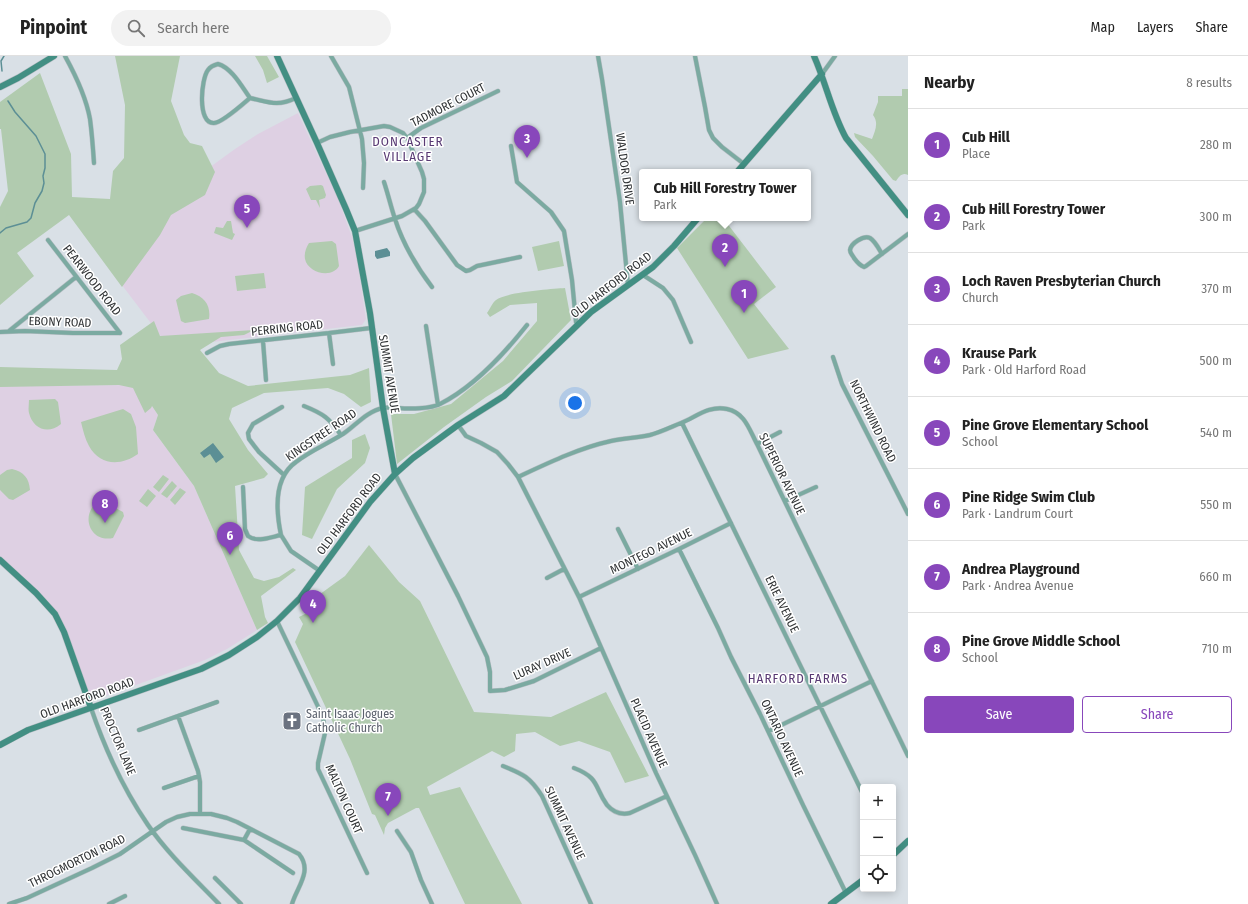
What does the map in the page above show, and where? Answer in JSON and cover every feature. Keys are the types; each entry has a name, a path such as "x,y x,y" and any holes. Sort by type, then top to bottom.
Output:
{"street":[{"path":"0,87 54,56"},
{"path":"65,56 77,78 90,119 94,163"},
{"name":"SUMMIT AVENUE","path":"277,56 355,231 370,313 383,408 395,474 458,596 487,657 490,672 490,691"},
{"path":"331,56 349,87 360,131 364,154 363,188"},
{"name":"WALDOR DRIVE","path":"598,56 620,202 628,285"},
{"path":"695,56 706,107 709,130 713,138 722,147 744,164"},
{"path":"814,56 822,74 839,124 846,138 908,216"},
{"path":"740,169 822,74 835,56"},
{"path":"250,98 222,120 215,124 210,122 206,118 202,108 205,75 208,69 218,64 223,66 232,74 250,98 279,103 296,98"},
{"name":"TADMORE COURT","path":"407,138 421,128 498,91"},
{"path":"317,143 340,134 384,126 390,127 403,133 407,138 422,172 424,179 423,195 414,210 395,219 355,231"},
{"path":"510,146 517,182 551,212 564,231 572,280 576,322 578,324"},
{"path":"384,182 395,219 408,251 432,287"},
{"path":"414,210 425,221 457,264 466,271 477,266 520,257"},
{"name":"OLD HARFORD ROAD","path":"0,745 28,730 174,679 213,663 250,642 277,621 300,598 363,511 381,488 395,474 458,425 504,396 596,308 659,262 695,221"},
{"path":"882,254 872,240 867,237 861,238 850,248 859,264 864,267 866,266 882,254 908,234"},
{"name":"PEARWOOD ROAD","path":"48,240 120,333"},
{"path":"643,275 663,288 673,300 691,342"},
{"path":"9,331 76,277"},
{"path":"383,408 406,408 438,405 459,393 505,350 527,325"},
{"path":"426,326 438,405"},
{"name":"PERRING ROAD","path":"207,353 220,346 229,344 371,328"},
{"name":"EBONY ROAD","path":"0,332 120,333"},
{"path":"329,333 333,364"},
{"path":"263,341 266,380"},
{"name":"NORTHWIND ROAD","path":"833,357 842,384 908,514"},
{"path":"304,406 318,411 332,421 341,435"},
{"path":"282,407 253,424 248,433 249,439 259,452 284,474"},
{"name":"KINGSTREE ROAD","path":"281,535 278,519 278,503 279,491 284,474 295,462 341,435 367,415 383,408"},
{"name":"SUPERIOR AVENUE","path":"518,476 574,452 611,441 650,435 682,423 709,409 725,408 736,412 746,423 757,444 908,756"},
{"name":"ERIE AVENUE","path":"682,423 860,788"},
{"name":"PLACID AVENUE","path":"458,425 466,436 497,452 518,476 579,597 656,773 717,904"},
{"path":"757,444 780,432"},
{"path":"243,487 245,529 248,536 254,540 258,540 281,535 292,551 320,571"},
{"path":"785,501 816,487"},
{"name":"MONTEGO AVENUE","path":"579,597 679,550 731,523"},
{"path":"618,529 638,569"},
{"name":"ONTARIO AVENUE","path":"679,550 718,628 730,657 769,731 846,893"},
{"name":"PROCTOR LANE","path":"0,560 36,593 55,614 64,632 104,744 128,792 141,814 179,862 219,904"},
{"path":"547,578 564,569"},
{"name":"MALTON COURT","path":"277,621 323,717 325,733 318,769 367,874"},
{"name":"LURAY DRIVE","path":"490,691 505,690 534,681 601,648"},
{"path":"769,731 872,681"},
{"path":"139,730 217,702"},
{"path":"178,716 199,776 200,813"},
{"name":"SUMMIT AVENUE","path":"503,766 524,774 536,786 542,796 591,904"},
{"path":"574,768 581,771 593,780 607,805 619,813 630,813 667,796"},
{"path":"164,788 199,776"},
{"name":"THROGMORTON ROAD","path":"9,904 26,898 120,854 166,822 177,817 200,813 220,815 250,828 296,852 302,858 305,865 305,874 292,904"},
{"path":"183,828 244,840 293,873"},
{"path":"244,840 250,828"},
{"path":"397,831 411,852 421,880 432,904"},
{"path":"896,850 908,841"},
{"path":"215,878 238,903"},
{"path":"831,904 860,882"},
{"path":"109,904 125,896"}],"shaded area":[{"path":"298,113 338,199 352,237 366,319 362,325 169,347 112,272 206,170 258,134"},
{"path":"138,385 158,415 153,430 194,486 257,630 227,649 205,660 97,699 88,690 58,617 0,559 0,386"}],"green space":[{"path":"115,56 180,56 171,101 184,135 190,143 202,146 215,172 205,195 171,215 160,235 122,287 69,215 17,253 34,276 0,305 0,207 8,191 0,129 0,102 40,73 71,154 72,197 110,199 113,171 124,158 125,105"},
{"path":"255,56 267,56 279,77 267,83 263,70"},
{"path":"902,89 908,89 908,175 902,175 896,181 893,180 855,137 854,133 872,139 876,124 873,115 878,102 878,96 902,96"},
{"path":"310,186 323,186 326,195 325,198 319,200 320,208 316,200 311,200 306,189"},
{"path":"227,221 231,221 233,233 235,234 232,240 214,233 216,227 223,228"},
{"path":"704,221 725,221 776,287 754,304 789,349 748,359 677,248"},
{"path":"332,241 336,244 339,266 336,270 330,273 321,273 312,269 306,263 305,259 309,243"},
{"path":"559,241 564,266 538,271 532,247"},
{"path":"264,273 266,288 237,291 235,276"},
{"path":"565,288 571,320 512,381 486,397 444,427 397,464 391,414 414,414 451,404 503,361 537,321 537,303 510,305 490,317 487,313 492,304 501,297 509,295"},
{"path":"192,293 204,300 208,306 209,319 185,323 181,321 176,300 181,296"},
{"path":"154,321 160,336 254,330 244,335 221,337 200,350 219,373 248,386 350,375 369,368 371,402 361,407 344,394 328,388 264,393 232,408 229,419 248,450 268,474 264,478 235,486 239,550 254,578 264,581 279,577 293,568 296,570 261,596 265,617 268,623 257,630 194,486 153,430 158,415 152,406 145,413 133,388 119,385 0,387 0,367 117,370 122,359 120,345"},
{"path":"55,399 58,402 61,424 51,429 42,429 31,419 29,413 29,400"},
{"path":"123,409 131,414 136,427 138,454 125,461 111,462 94,453 85,437 81,422"},
{"path":"365,434 370,448 365,463 337,489 312,539 302,535 305,487 352,458 352,440"},
{"path":"12,469 25,476 30,490 13,500 9,499 0,490 0,475 7,470"},
{"path":"163,475 169,479 159,492 153,487"},
{"path":"172,481 177,486 167,498 161,494"},
{"path":"180,488 186,492 175,505 170,500"},
{"path":"148,489 156,496 147,507 139,501"},
{"path":"100,500 123,512 124,516 113,538 98,536 93,532 90,526 90,512"},
{"path":"369,545 399,582 420,601 474,712 551,717 606,692 649,776 625,783 610,752 579,741 560,746 535,732 516,734 515,751 504,757 492,751 427,787 430,795 460,787 522,904 465,904 419,808 416,808 388,823 385,828 384,835 375,815 372,814 350,759 295,642 303,624 299,617 309,612 316,597 345,576"}],"water":[{"path":"387,248 390,252 390,256 377,259 375,256 375,251"},
{"path":"213,443 224,457 216,463 210,454 204,458 200,453"}],"waterway":[{"path":"2,71 1,61 4,56"},
{"path":"0,233 6,228 27,222 31,218 35,203 42,191 45,168 45,154 36,136 15,112 8,101"}],"place":[{"name":"Loch Raven Presbyterian Church","path":"527,158"},
{"name":"Pine Grove Elementary School","path":"247,228"},
{"name":"Cub Hill Forestry Tower","path":"725,267"},
{"name":"Cub Hill","path":"744,313"},
{"name":"Pine Grove Middle School","path":"105,523"},
{"name":"Pine Ridge Swim Club","path":"230,555"},
{"name":"Krause Park","path":"313,623"},
{"name":"Saint Isaac Jogues Catholic Church","path":"292,721"},
{"name":"Andrea Playground","path":"388,816"}],"district":[{"name":"DONCASTER VILLAGE","path":"408,148"},
{"name":"HARFORD FARMS","path":"798,678"}]}
